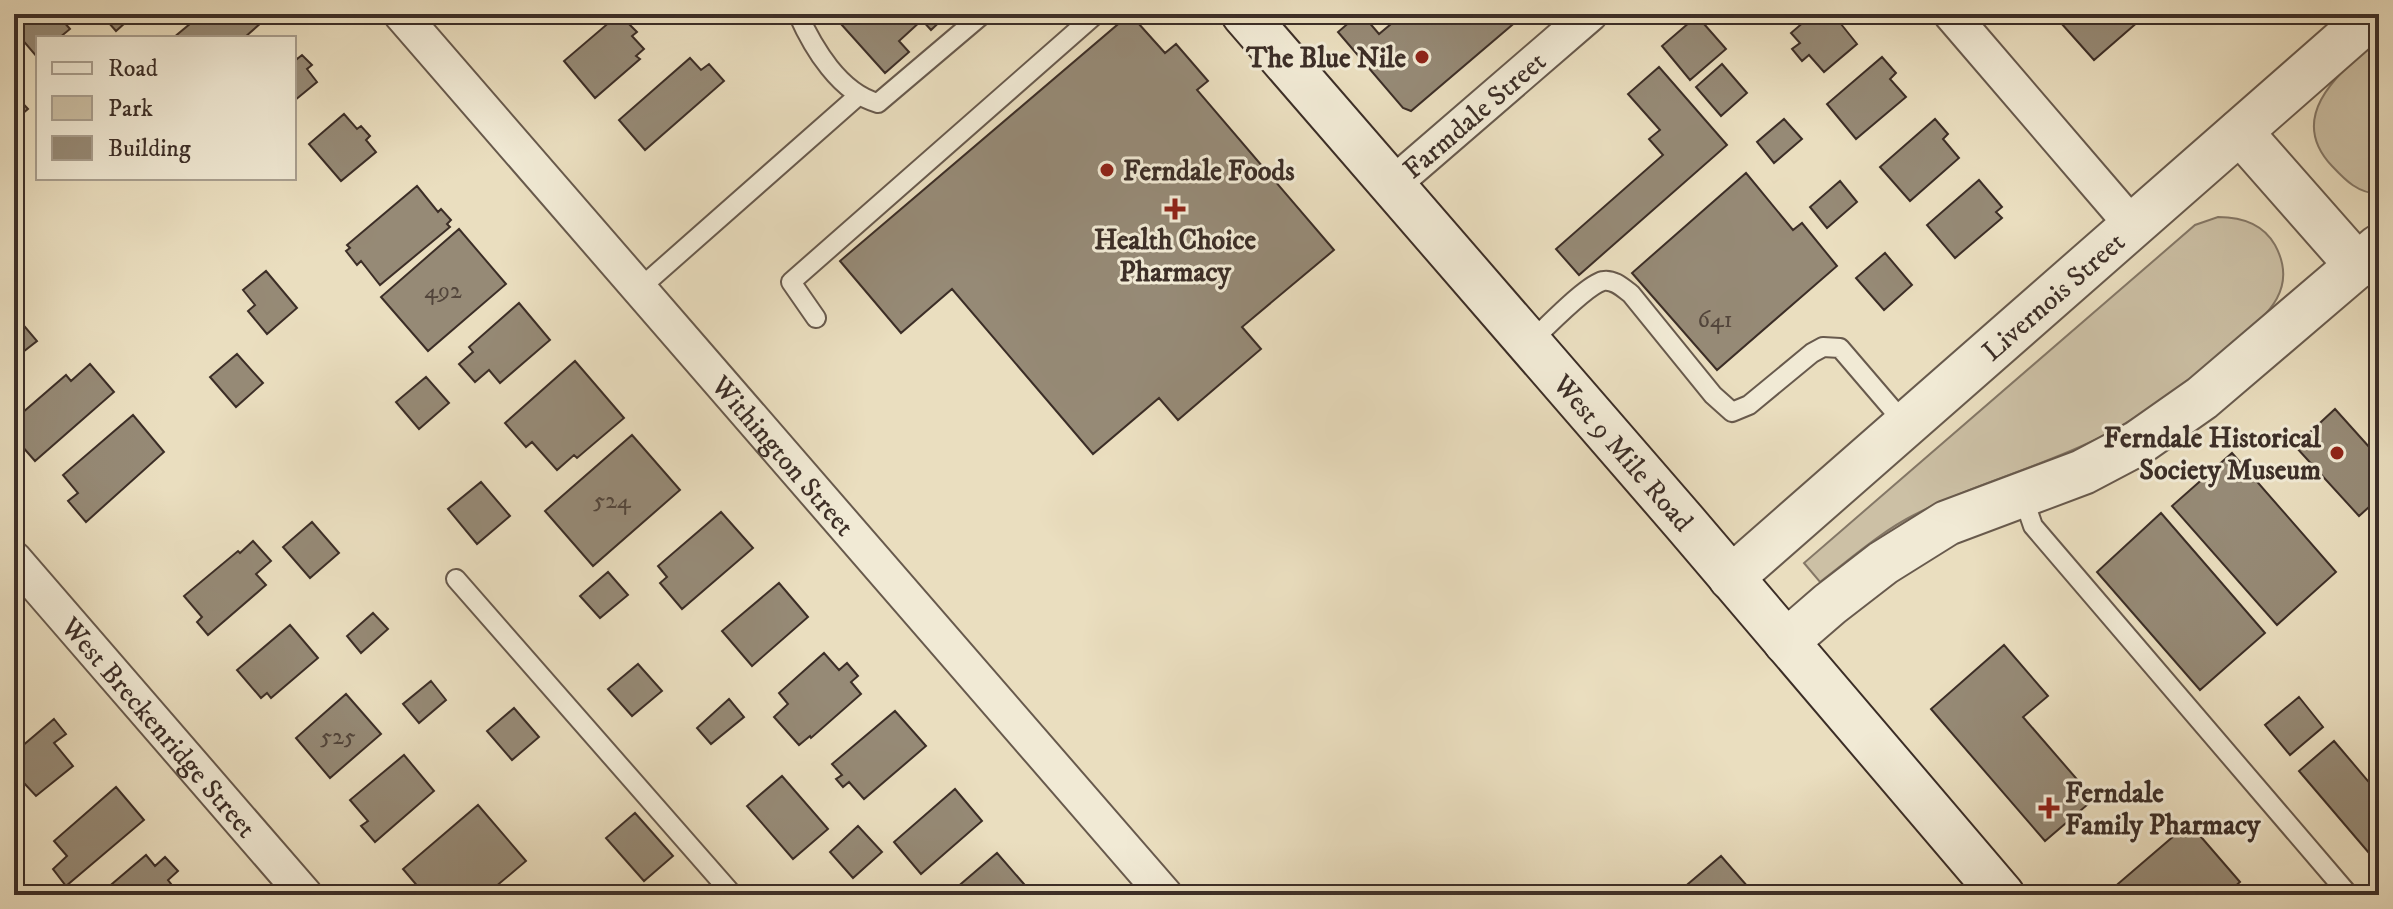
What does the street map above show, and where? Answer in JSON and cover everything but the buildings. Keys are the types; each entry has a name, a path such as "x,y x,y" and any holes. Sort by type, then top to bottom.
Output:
{"street":[{"name":"Withington Street","path":"401,14 1165,895"},
{"name":"West 9 Mile Road","path":"1244,14 2002,895"},
{"name":"Farmdale Street","path":"1392,185 1590,14"},
{"path":"1951,14 2133,226"},
{"name":"Livernois Street","path":"1731,578 2374,14"},
{"path":"1786,642 1883,563 1947,523 2083,472 2138,443 2202,398 2369,256 2240,132"},
{"name":"West Breckenridge Street","path":"14,559 305,895"}],"lane":[{"path":"798,14 808,37 832,72 863,99 878,103 983,14"},
{"path":"816,318 791,282 1096,14"},
{"path":"639,289 859,95"},
{"path":"1529,343 1594,285 1610,281 1631,294 1713,395 1732,412 1749,405 1812,353 1823,347 1840,348 1906,425"},
{"path":"2022,494 2033,526 2349,895"},
{"path":"456,579 733,895"}],"green space":[{"path":"2379,38 2379,194 2359,189 2332,166 2319,147 2314,129 2316,112 2324,95 2349,65"},
{"path":"2218,217 2243,220 2258,227 2275,245 2282,261 2281,289 2275,302 2256,324 2152,407 2117,428 2076,449 1959,494 1914,515 1878,537 1820,582 1804,563 2195,225"}],"place":[{"name":"The Blue Nile","path":"1422,57"},
{"name":"Ferndale Foods","path":"1107,170"},
{"name":"Health Choice Pharmacy","path":"1175,209"},
{"name":"Ferndale Historical Society Museum","path":"2337,453"},
{"name":"Ferndale Family Pharmacy","path":"2049,808"}]}
